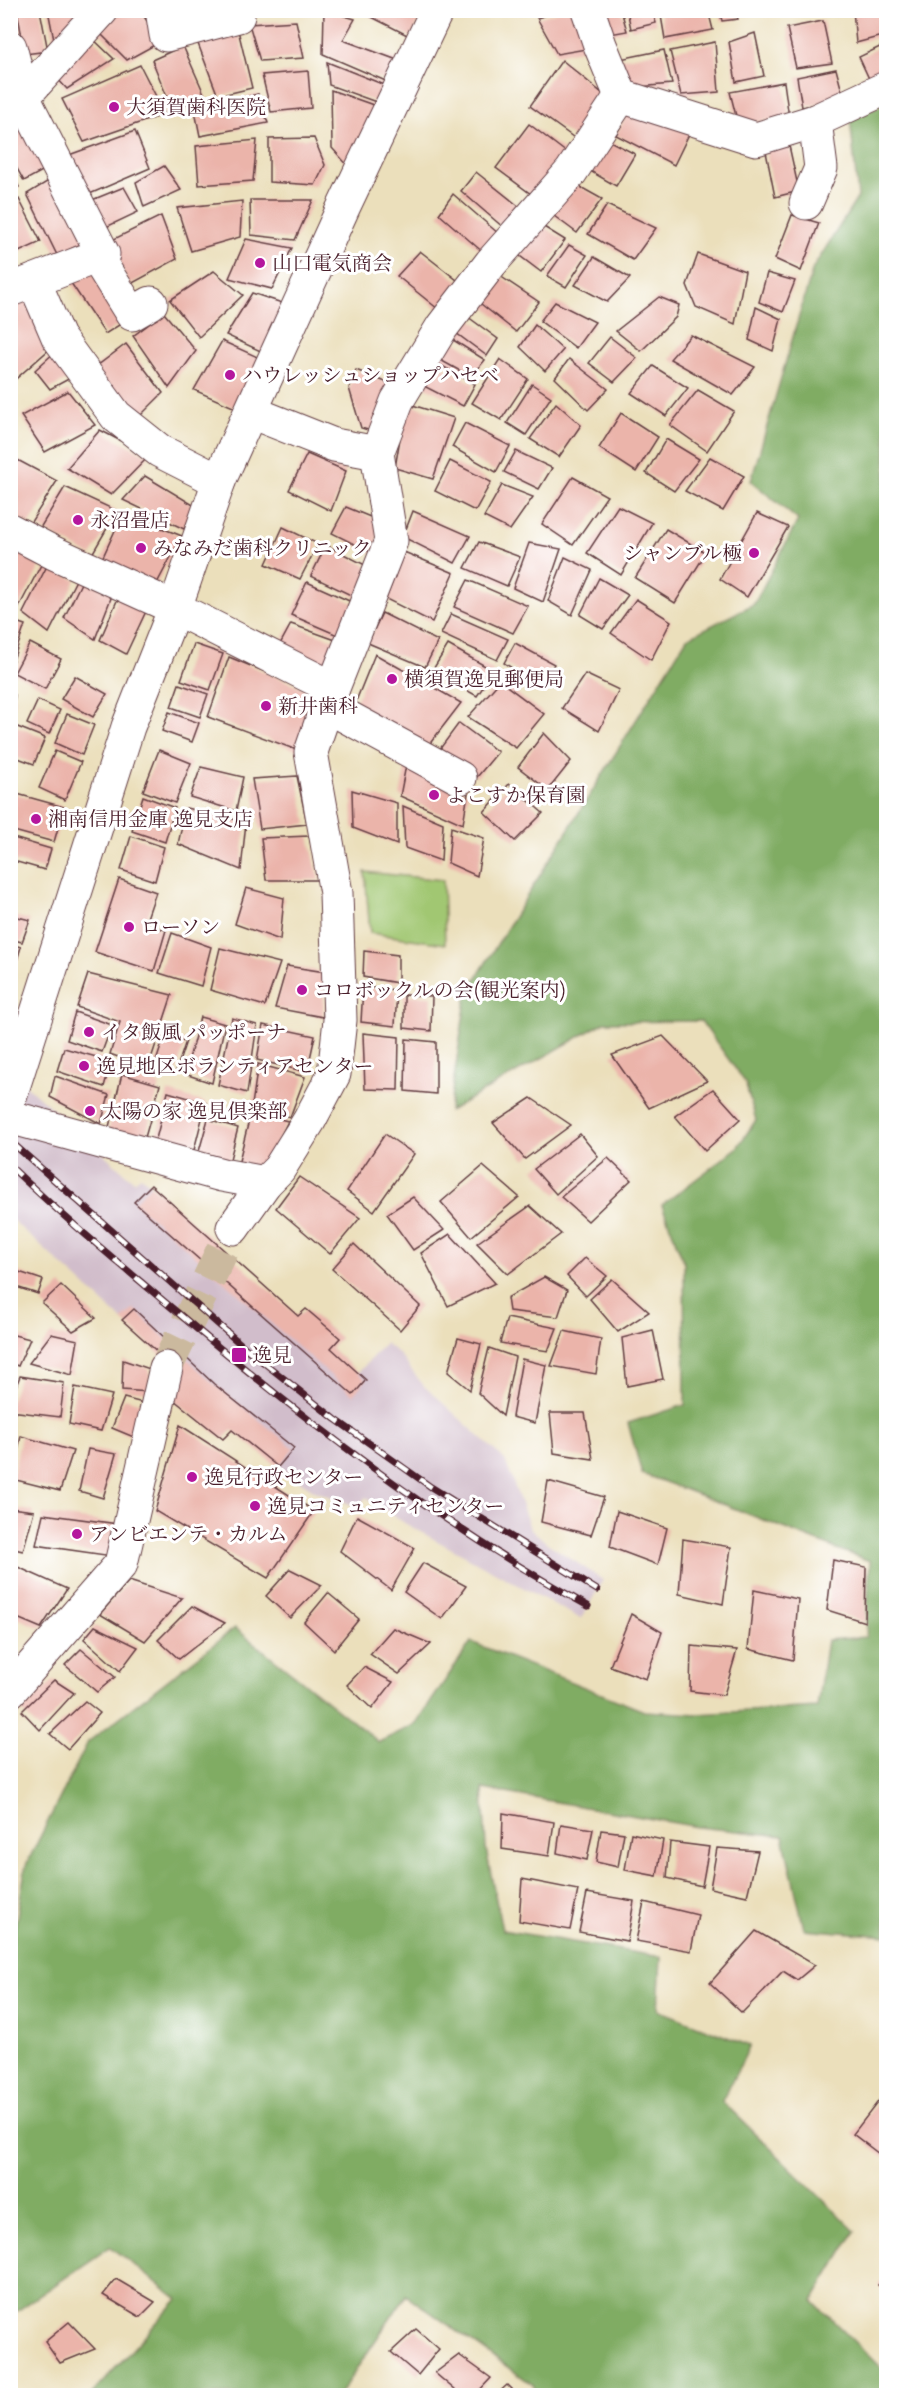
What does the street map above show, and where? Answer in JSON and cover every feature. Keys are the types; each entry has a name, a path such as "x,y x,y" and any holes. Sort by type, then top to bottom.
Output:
{"street":[{"path":"17,100 102,10"},
{"path":"162,10 166,35 238,16"},
{"path":"10,1097 128,727 175,608 219,481 343,208 437,10"},
{"path":"588,10 621,96 756,140 815,121 886,88"},
{"path":"10,47 17,100 103,254 22,286 116,416 160,451 219,481"},
{"path":"233,1228 265,1183 279,1169 334,1074 340,1020 336,893 311,752 391,541 377,453 397,401 442,327 491,263 571,172 621,96"},
{"path":"807,203 821,168 815,121"},
{"path":"96,256 132,314 151,303"},
{"path":"251,412 334,445 377,453"},
{"path":"10,530 54,553 175,608 330,697 460,778"},
{"path":"10,1118 222,1175 265,1183"},
{"path":"10,1691 121,1564 166,1368"}],"shaded area":[{"path":"11,1072 134,1181 141,1176 297,1316 306,1309 340,1338 331,1348 358,1373 385,1343 398,1353 424,1386 505,1460 530,1528 547,1543 603,1580 581,1619 406,1524 366,1497 358,1507 315,1491 278,1467 232,1430 223,1439 174,1400 181,1373 11,1219"}],"green space":[{"path":"886,103 886,219 884,220 886,250 886,1203 883,1223 886,1243 886,1936 804,1929 783,1836 698,1827 483,1789 486,1849 502,1930 661,1957 658,2010 750,2046 722,2101 855,2231 813,2301 886,2373 886,2395 534,2395 533,2385 406,2295 339,2395 91,2395 178,2299 110,2247 17,2311 11,2311 11,1950 26,1865 88,1742 235,1628 379,1742 416,1724 471,1642 644,1711 698,1714 817,1707 827,1640 866,1637 870,1561 642,1474 628,1423 685,1405 684,1263 662,1205 737,1148 756,1120 745,1082 701,1021 605,1022 449,1111 467,993 687,638 754,604 798,520 751,481 813,268 858,197 850,118"},
{"path":"365,872 443,880 445,944 370,933"}],"building":[{"path":"17,10 40,10 48,51 25,54"},
{"path":"48,10 86,10 55,45"},
{"path":"123,10 140,10 160,42 127,60 99,32"},
{"path":"324,10 355,19 343,40 400,61 388,82 323,54"},
{"path":"358,10 411,10 422,15 411,37"},
{"path":"563,10 575,10 592,48 557,54 537,18"},
{"path":"598,10 621,10 627,31 605,35"},
{"path":"627,10 652,10 656,23 631,29"},
{"path":"660,10 708,10 713,30 665,39"},
{"path":"719,10 736,10 738,19 722,21"},
{"path":"739,10 771,10 771,12 740,16"},
{"path":"853,10 886,10 886,35 856,43"},
{"path":"296,21 304,58 260,61 249,24"},
{"path":"823,21 832,63 796,68 787,28"},
{"path":"238,30 252,88 218,96 197,41"},
{"path":"755,33 764,76 736,82 729,42"},
{"path":"90,36 114,59 67,89 56,77"},
{"path":"715,42 719,92 681,95 670,51"},
{"path":"886,44 886,76 871,83 859,57"},
{"path":"183,46 206,98 172,109 152,60"},
{"path":"664,50 672,84 626,88 620,59"},
{"path":"562,60 609,99 580,142 530,106"},
{"path":"327,62 387,86 379,103 329,85"},
{"name":"大須賀歯科医院","path":"140,65 165,114 84,142 62,99"},
{"path":"836,69 844,99 802,107 797,77"},
{"path":"308,71 311,108 271,112 262,75"},
{"path":"784,82 789,118 738,124 730,92"},
{"path":"331,90 379,107 350,168 332,148"},
{"path":"258,94 268,123 200,136 195,111"},
{"path":"630,109 691,130 674,165 616,135"},
{"path":"19,110 48,168 24,181 10,156 10,115"},
{"path":"529,124 571,156 535,197 496,168"},
{"path":"135,131 150,168 85,196 69,155"},
{"path":"314,138 325,165 315,185 269,182 269,139"},
{"path":"606,139 635,154 616,186 585,168"},
{"path":"257,140 253,181 199,185 196,146"},
{"path":"788,141 799,191 775,197 765,147"},
{"path":"164,166 181,190 144,207 136,182"},
{"path":"10,170 19,187 10,192"},
{"path":"476,172 521,208 504,228 461,191"},
{"path":"50,180 88,241 57,255 27,194"},
{"path":"575,184 602,199 577,233 550,213"},
{"path":"124,187 138,212 100,230 92,200"},
{"path":"453,194 499,234 485,254 439,214"},
{"path":"19,199 41,242 12,255 10,204"},
{"path":"250,200 313,200 295,240 251,235"},
{"path":"242,201 240,237 191,251 177,208"},
{"path":"607,205 656,228 633,260 588,234"},
{"path":"792,215 819,223 801,271 775,259"},
{"path":"161,216 177,259 129,285 110,241"},
{"path":"539,224 565,240 541,272 516,253"},
{"name":"山口電気商会","path":"246,239 292,248 272,289 229,278"},
{"path":"569,245 587,255 566,287 547,276"},
{"path":"420,251 462,284 443,313 397,276"},
{"path":"698,254 745,271 735,324 696,307 687,285"},
{"path":"594,257 630,278 607,302 575,285"},
{"path":"92,267 127,320 105,334 67,277"},
{"path":"214,271 243,295 199,337 170,300"},
{"path":"767,273 795,281 783,312 759,302"},
{"path":"497,274 539,302 516,332 476,300"},
{"path":"252,293 291,306 267,354 226,335"},
{"path":"659,297 679,305 676,317 641,351 616,331"},
{"path":"25,298 53,346 10,384 10,302"},
{"path":"555,302 595,322 576,348 540,321"},
{"path":"756,307 781,319 773,351 749,340"},
{"path":"164,313 196,351 169,388 133,336"},
{"path":"464,314 498,339 487,356 452,330"},
{"path":"535,325 563,350 545,371 520,347"},
{"path":"691,335 755,367 733,395 670,359"},
{"path":"447,336 485,360 471,377 433,356"},
{"path":"881,336 886,336 886,365 885,365"},
{"path":"610,337 637,358 614,382 589,363"},
{"name":"ハウレッシュショップハセベ","path":"222,341 264,360 240,410 194,390"},
{"path":"126,344 163,393 135,421 93,369"},
{"path":"56,351 76,375 50,389 35,370"},
{"path":"500,359 528,379 501,420 472,403"},
{"path":"569,359 608,389 588,410 555,378"},
{"path":"431,360 475,384 463,406 416,382"},
{"path":"653,366 688,388 666,416 631,393"},
{"path":"356,370 393,385 375,432 361,428 349,388"},
{"path":"532,384 551,397 526,435 507,423"},
{"path":"698,390 734,411 707,451 670,425"},
{"path":"68,391 95,425 45,452 21,416"},
{"path":"406,403 454,418 433,479 395,468"},
{"path":"556,403 581,425 559,457 530,439"},
{"path":"621,413 658,437 636,472 599,448"},
{"path":"465,423 510,446 496,472 452,447"},
{"path":"100,430 149,456 111,495 67,468"},
{"path":"666,439 699,459 674,491 646,473"},
{"path":"516,451 552,468 539,489 504,472"},
{"path":"307,454 346,471 331,511 289,490"},
{"path":"10,456 57,481 29,525 10,514"},
{"path":"710,457 744,476 723,511 685,491"},
{"path":"450,461 491,482 475,511 435,491"},
{"path":"145,476 195,506 184,529 123,500"},
{"path":"573,477 607,496 573,545 542,524"},
{"path":"502,485 533,497 510,530 484,517"},
{"name":"永沼畳店","path":"65,487 117,511 91,556 40,528"},
{"path":"618,506 652,523 621,575 587,553"},
{"path":"346,507 380,521 374,554 332,533"},
{"path":"413,511 470,536 455,563 403,537"},
{"name":"みなみだ歯科クリニック","path":"123,513 182,536 155,587 102,559"},
{"name":"シャンブル極","path":"757,513 788,527 747,597 720,579"},
{"path":"283,527 318,544 300,579 266,564"},
{"path":"666,529 706,553 675,603 635,578"},
{"path":"479,542 520,557 507,586 465,568"},
{"path":"529,543 561,549 543,602 513,588"},
{"path":"326,545 371,568 357,598 311,576"},
{"path":"10,546 43,561 18,609 10,604"},
{"path":"404,552 454,573 432,622 386,599"},
{"path":"565,557 592,570 572,615 548,601"},
{"path":"47,566 76,580 49,633 23,613"},
{"path":"599,578 628,595 603,629 580,615"},
{"path":"83,579 113,593 95,639 64,618"},
{"path":"468,580 528,606 513,633 454,607"},
{"path":"307,582 356,604 342,637 291,615"},
{"path":"119,596 148,607 126,654 100,640"},
{"path":"636,599 671,621 651,660 611,633"},
{"path":"382,613 438,641 425,667 368,643"},
{"path":"451,614 508,639 497,660 441,634"},
{"path":"10,620 25,625 13,660 10,659"},
{"path":"291,624 341,642 325,674 278,648"},
{"path":"30,643 61,659 45,689 14,673"},
{"path":"515,643 554,664 541,687 504,663"},
{"path":"194,644 223,654 210,690 181,680"},
{"path":"448,645 494,671 477,696 432,671"},
{"name":"横須賀逸見郵便局","path":"375,654 461,703 428,746 354,706"},
{"name":"新井歯科","path":"229,657 323,696 302,752 208,717"},
{"path":"585,674 619,690 599,731 562,708"},
{"path":"75,676 107,694 93,717 61,699"},
{"path":"500,681 544,714 516,748 468,717"},
{"path":"179,684 208,694 200,717 171,707"},
{"path":"10,695 15,695 12,718 10,718"},
{"path":"38,700 60,710 49,734 27,724"},
{"path":"169,712 199,723 192,742 162,731"},
{"path":"67,714 94,725 82,755 55,743"},
{"path":"459,723 498,752 477,777 439,750"},
{"path":"15,726 45,738 34,764 10,755 10,737"},
{"path":"544,733 571,761 548,790 518,767"},
{"path":"159,750 191,763 175,803 143,791"},
{"path":"55,751 81,762 65,800 39,788"},
{"name":"よこすか保育園","path":"406,765 468,793 463,824 400,796"},
{"path":"201,767 243,777 236,811 190,797"},
{"path":"297,776 307,824 260,829 252,779"},
{"path":"509,784 543,813 515,841 484,812"},
{"path":"352,790 397,803 397,845 353,828"},
{"name":"湘南信用金庫 逸見支店","path":"10,792 64,807 54,842 10,830"},
{"path":"143,796 175,808 165,842 132,831"},
{"path":"403,806 443,823 441,861 405,848"},
{"path":"186,808 246,822 241,870 178,844"},
{"path":"451,827 484,838 477,876 448,863"},
{"path":"131,836 164,847 155,881 121,870"},
{"path":"309,836 319,880 266,880 261,838"},
{"path":"10,837 51,849 45,870 10,860"},
{"name":"ローソン","path":"119,879 156,892 145,924 166,930 154,971 95,952"},
{"path":"246,888 284,898 280,940 235,924"},
{"path":"10,915 30,920 22,942 10,939"},
{"path":"172,933 211,947 201,986 159,973"},
{"path":"10,944 21,947 11,980 10,979"},
{"path":"220,948 280,963 265,1006 210,990"},
{"path":"364,951 398,955 398,983 363,977"},
{"name":"コロボックルの会(観光案内)","path":"287,966 325,972 323,1017 275,1008"},
{"path":"88,974 172,995 148,1068 110,1054 120,1022 77,1007"},
{"path":"363,987 397,990 395,1026 361,1022"},
{"path":"404,995 432,996 431,1031 404,1028"},
{"name":"イタ飯風 パッポーナ","path":"75,1012 112,1025 102,1052 67,1040"},
{"path":"200,1017 225,1024 212,1083 185,1074"},
{"path":"232,1018 257,1025 247,1093 218,1085"},
{"path":"263,1025 315,1036 307,1072 257,1060"},
{"path":"363,1033 399,1037 398,1090 365,1089"},
{"path":"663,1036 707,1081 649,1108 612,1055"},
{"path":"164,1037 186,1041 175,1074 154,1068"},
{"path":"406,1039 436,1042 436,1094 405,1091"},
{"name":"逸見地区ボランティアセンター","path":"64,1048 111,1061 104,1087 57,1071"},
{"path":"258,1064 305,1077 290,1117 252,1105"},
{"path":"122,1074 160,1085 144,1141 108,1131"},
{"name":"太陽の家 逸見倶楽部","path":"55,1076 109,1095 101,1124 50,1097"},
{"path":"713,1089 740,1119 705,1151 675,1116"},
{"path":"168,1092 206,1103 193,1154 155,1143"},
{"path":"531,1098 571,1125 525,1159 493,1123"},
{"path":"251,1112 288,1121 263,1171 238,1165"},
{"path":"208,1119 238,1128 229,1163 198,1155"},
{"path":"385,1134 414,1154 374,1211 347,1191"},
{"path":"580,1134 598,1156 556,1194 534,1169"},
{"path":"608,1158 631,1180 588,1221 561,1197"},
{"path":"483,1166 519,1197 471,1237 441,1202"},
{"path":"299,1177 360,1218 330,1254 276,1208"},
{"path":"151,1185 298,1316 306,1309 340,1338 331,1348 366,1380 353,1395 134,1202"},
{"path":"413,1197 444,1230 413,1250 387,1214"},
{"path":"530,1206 561,1234 508,1274 477,1243"},
{"path":"450,1234 495,1283 448,1306 421,1253"},
{"path":"354,1244 420,1306 400,1330 332,1269"},
{"path":"585,1258 607,1276 586,1296 567,1276"},
{"path":"10,1269 43,1280 38,1294 10,1285"},
{"path":"544,1277 567,1290 558,1317 509,1311 507,1298"},
{"path":"612,1279 649,1312 618,1332 590,1299"},
{"path":"61,1285 96,1318 73,1331 42,1303"},
{"path":"134,1309 214,1384 294,1448 278,1467 232,1430 223,1439 174,1400 181,1373 122,1320"},
{"path":"507,1318 557,1328 548,1351 500,1343"},
{"path":"653,1330 663,1379 627,1386 622,1338"},
{"path":"564,1331 601,1339 596,1374 551,1366"},
{"path":"10,1334 30,1339 18,1366 10,1363"},
{"path":"51,1334 78,1340 72,1375 29,1363"},
{"path":"458,1338 481,1344 470,1390 448,1372"},
{"path":"489,1348 515,1357 503,1416 478,1393"},
{"path":"522,1359 546,1365 535,1423 512,1417"},
{"path":"123,1360 150,1369 149,1392 122,1390"},
{"path":"20,1376 64,1383 60,1417 10,1411 10,1402"},
{"path":"75,1387 112,1395 101,1431 69,1424"},
{"path":"124,1398 143,1403 136,1438 112,1428"},
{"path":"550,1413 585,1413 593,1459 554,1453"},
{"path":"180,1425 314,1511 268,1578 155,1511"},
{"path":"21,1436 73,1451 60,1491 12,1479"},
{"path":"88,1449 116,1454 103,1498 79,1491"},
{"path":"548,1481 604,1497 591,1535 541,1522"},
{"path":"10,1508 34,1511 23,1551 10,1548"},
{"path":"617,1511 667,1528 658,1565 610,1547"},
{"name":"アンビエンテ・カルム","path":"43,1514 118,1524 112,1556 36,1545"},
{"path":"357,1516 415,1548 391,1590 340,1551"},
{"path":"683,1539 731,1547 723,1604 679,1594"},
{"path":"833,1560 866,1567 865,1622 827,1610"},
{"path":"423,1563 466,1586 442,1619 404,1592"},
{"path":"11,1564 67,1589 41,1628 10,1615"},
{"path":"290,1569 322,1585 290,1618 266,1596"},
{"path":"129,1581 182,1598 145,1641 100,1614"},
{"path":"754,1590 798,1599 793,1660 748,1649"},
{"path":"328,1593 359,1619 334,1650 304,1622"},
{"path":"192,1606 225,1623 179,1659 158,1640"},
{"path":"631,1614 662,1632 646,1679 610,1666"},
{"path":"95,1626 138,1647 120,1671 84,1639"},
{"path":"393,1628 431,1644 399,1674 370,1654"},
{"path":"691,1646 737,1650 724,1695 690,1691"},
{"path":"81,1649 115,1677 97,1692 65,1665"},
{"path":"364,1667 393,1682 372,1709 347,1685"},
{"path":"54,1680 74,1693 40,1730 22,1711"},
{"path":"85,1701 100,1713 68,1749 50,1734"},
{"path":"503,1813 554,1822 549,1856 502,1849"},
{"path":"561,1824 593,1829 587,1860 557,1853"},
{"path":"601,1830 624,1833 618,1867 596,1862"},
{"path":"631,1833 663,1840 657,1876 625,1870"},
{"path":"670,1842 709,1847 702,1886 667,1878"},
{"path":"717,1848 758,1851 747,1896 710,1888"},
{"path":"522,1879 578,1890 570,1930 519,1921"},
{"path":"587,1893 634,1901 627,1941 579,1932"},
{"path":"644,1902 698,1915 691,1951 636,1941"},
{"path":"756,1931 815,1965 797,1980 783,1971 742,2013 710,1983"},
{"path":"880,2099 886,2104 886,2153 883,2157 853,2134"},
{"path":"886,2277 886,2293 878,2285"},
{"path":"116,2279 155,2302 140,2317 103,2295"},
{"path":"69,2322 95,2349 60,2363 45,2342"},
{"path":"416,2329 439,2349 418,2375 391,2352"},
{"path":"459,2355 491,2378 474,2396 462,2396 435,2373"},
{"path":"507,2385 518,2396 495,2396"}],"tunnel":[{"path":"166,1368 233,1228"}],"railway":[{"path":"10,1141 244,1347 335,1419 431,1487 597,1590"},
{"path":"10,1166 72,1223 226,1354 325,1432 427,1506 533,1575 588,1606"}],"place":[{"name":"大須賀歯科医院","path":"114,107"},
{"name":"山口電気商会","path":"260,263"},
{"name":"ハウレッシュショップハセベ","path":"230,375"},
{"name":"永沼畳店","path":"78,520"},
{"name":"みなみだ歯科クリニック","path":"141,548"},
{"name":"シャンブル極","path":"754,553"},
{"name":"横須賀逸見郵便局","path":"392,679"},
{"name":"新井歯科","path":"266,706"},
{"name":"よこすか保育園","path":"434,795"},
{"name":"湘南信用金庫 逸見支店","path":"36,819"},
{"name":"ローソン","path":"129,927"},
{"name":"コロボックルの会(観光案内)","path":"302,990"},
{"name":"イタ飯風 パッポーナ","path":"89,1032"},
{"name":"逸見地区ボランティアセンター","path":"84,1066"},
{"name":"太陽の家 逸見倶楽部","path":"90,1111"},
{"name":"逸見","path":"239,1355"},
{"name":"逸見行政センター","path":"192,1477"},
{"name":"逸見コミュニティセンター","path":"255,1506"},
{"name":"アンビエンテ・カルム","path":"77,1534"}]}
